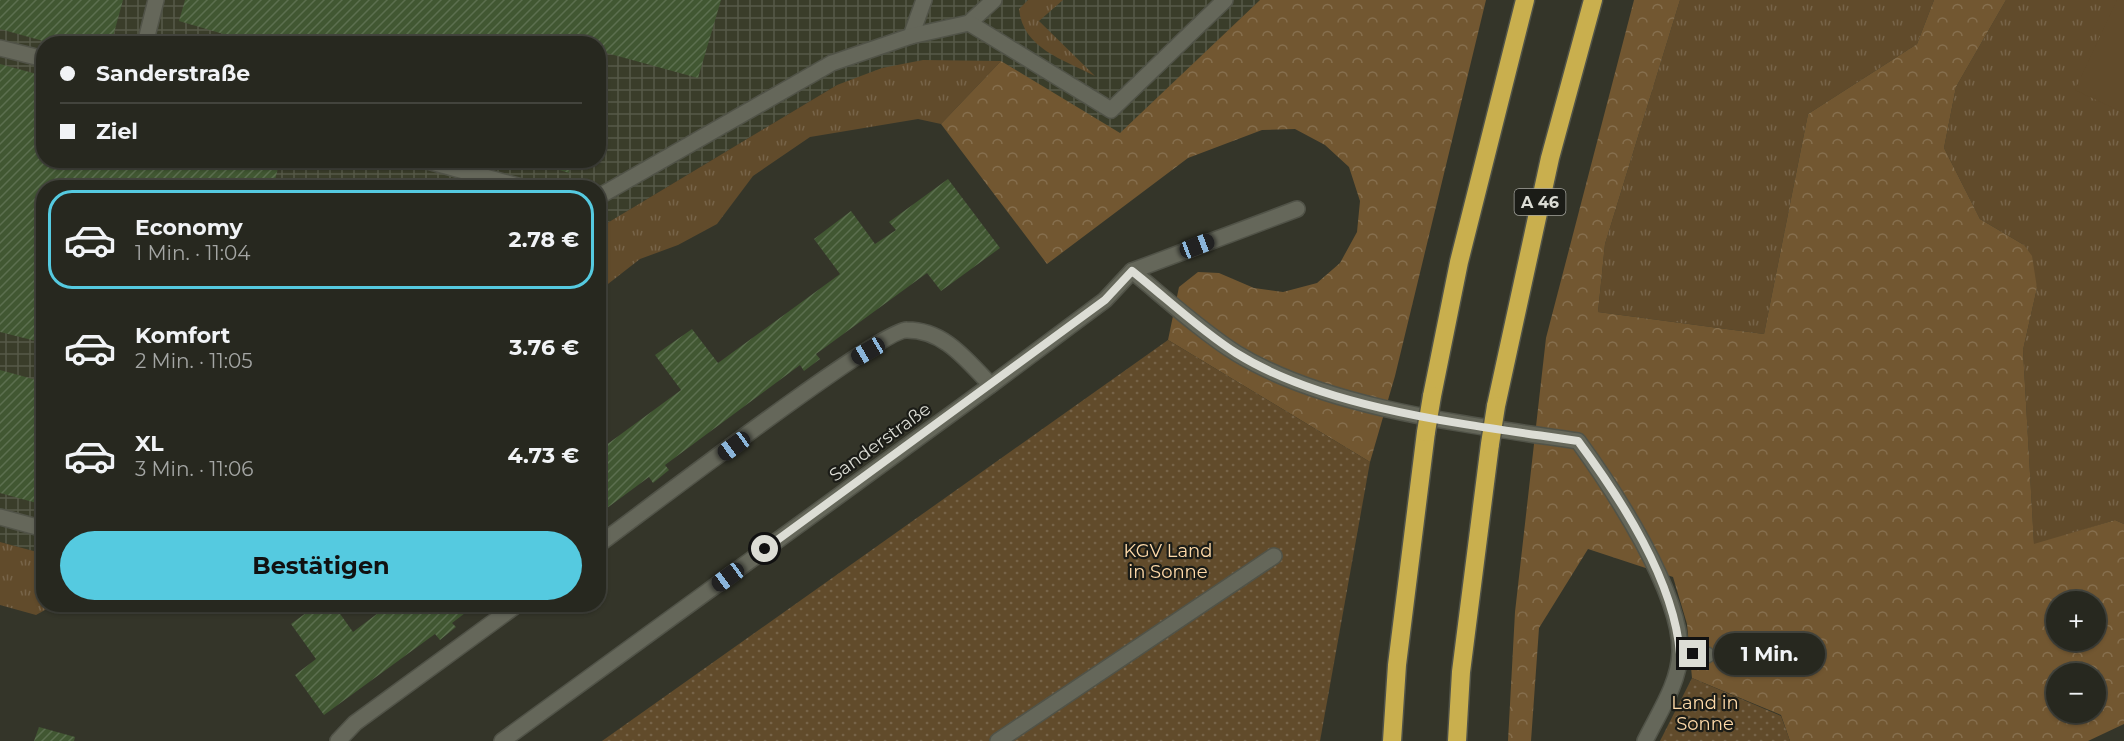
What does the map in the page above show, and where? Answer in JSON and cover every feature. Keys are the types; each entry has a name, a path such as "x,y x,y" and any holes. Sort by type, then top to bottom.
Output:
{"highway":[{"path":"1392,741 1396,665 1432,396 1459,262 1525,0"},
{"name":"A 46","path":"1457,741 1461,672 1496,406 1550,158 1593,0"}],"street":[{"path":"147,36 156,0"},
{"path":"911,36 924,0"},
{"path":"606,192 832,63 911,36 969,23 994,0"},
{"path":"969,23 1111,111 1225,0"},
{"path":"0,48 36,57"},
{"path":"453,168 496,180"},
{"name":"Sanderstraße","path":"502,741 1105,300 1132,271 1297,209"},
{"path":"1132,271 1235,353 1299,383 1372,405 1578,441 1608,483 1661,578 1678,633 1680,654 1676,676 1644,741"},
{"path":"606,539 850,361 904,329 925,331 949,343 991,385"},
{"path":"0,517 36,527"},
{"path":"998,741 1274,556"},
{"path":"338,741 355,723 507,612"},
{"path":"1680,654 1707,655"}],"shaded area":[{"path":"0,0 1260,0 1120,134 1001,61 837,85 606,224 606,180 36,180 36,552 0,542"}],"green space":[{"path":"1028,0 1063,0 1039,21 1095,76 1046,51 1028,34 1022,23 1019,9"},
{"path":"1260,0 1486,0 1395,376 1370,462 1168,340 1179,287 1198,272 1219,273 1254,288 1283,292 1317,283 1340,263 1357,232 1360,201 1349,167 1325,145 1295,129 1262,130 1188,158 1047,264 941,124 1001,61 1120,133"},
{"path":"1634,0 1680,0 1605,244 1598,312 1764,334 1808,114 1917,44 1934,0 2006,0 1956,87 1944,148 1980,219 2024,245 2032,256 2037,288 2023,350 2034,544 2115,520 2124,524 2124,724 2088,741 1790,741 1781,715 1692,678 1687,624 1673,577 1588,549 1539,628 1531,741 1508,741 1515,612 1546,338"},
{"path":"1680,0 1934,0 1917,44 1808,114 1764,334 1598,312 1605,244"},
{"path":"2006,0 2124,0 2124,524 2115,520 2034,545 2023,350 2037,288 2024,245 1980,219 1944,148 1956,87"},
{"path":"2117,0 2124,0 2124,113 2075,90"},
{"path":"923,60 1001,61 941,124 918,119 810,137 753,176 717,224 678,245 640,259 606,286 606,224 837,85 882,68"},
{"name":"KGV Land in Sonne","path":"1168,340 1370,462 1320,741 602,741"},
{"path":"0,542 36,552 36,612 41,612 36,615 0,605"},
{"name":"Land in Sonne","path":"1692,678 1781,716 1790,741 1660,741"}],"building":[{"path":"0,0 123,0 113,36 36,36 36,39 0,29"},
{"path":"185,0 721,0 698,78 606,53 606,36 231,36 179,21"},
{"path":"0,64 36,74 36,168 278,168 275,180 36,180 36,341 0,332"},
{"path":"553,168 570,168 569,173"},
{"path":"948,179 1000,248 941,291 927,273 816,354 820,359 804,371 800,365 665,465 669,470 653,483 649,477 606,509 606,445 681,390 655,355 692,329 718,363 840,274 814,239 851,211 875,244 896,230 889,222"},
{"path":"0,370 36,380 36,503 0,493"},
{"path":"307,612 339,612 353,632 379,612 466,612 452,623 456,627 440,640 435,634 324,715 295,675 316,659 291,624"},
{"path":"39,727 75,737 74,741 34,741"}],"route":[{"path":"765,549 1105,300 1132,271 1235,353 1299,383 1372,405 1578,441 1608,483 1661,578 1678,633 1680,654 1693,654"}]}
